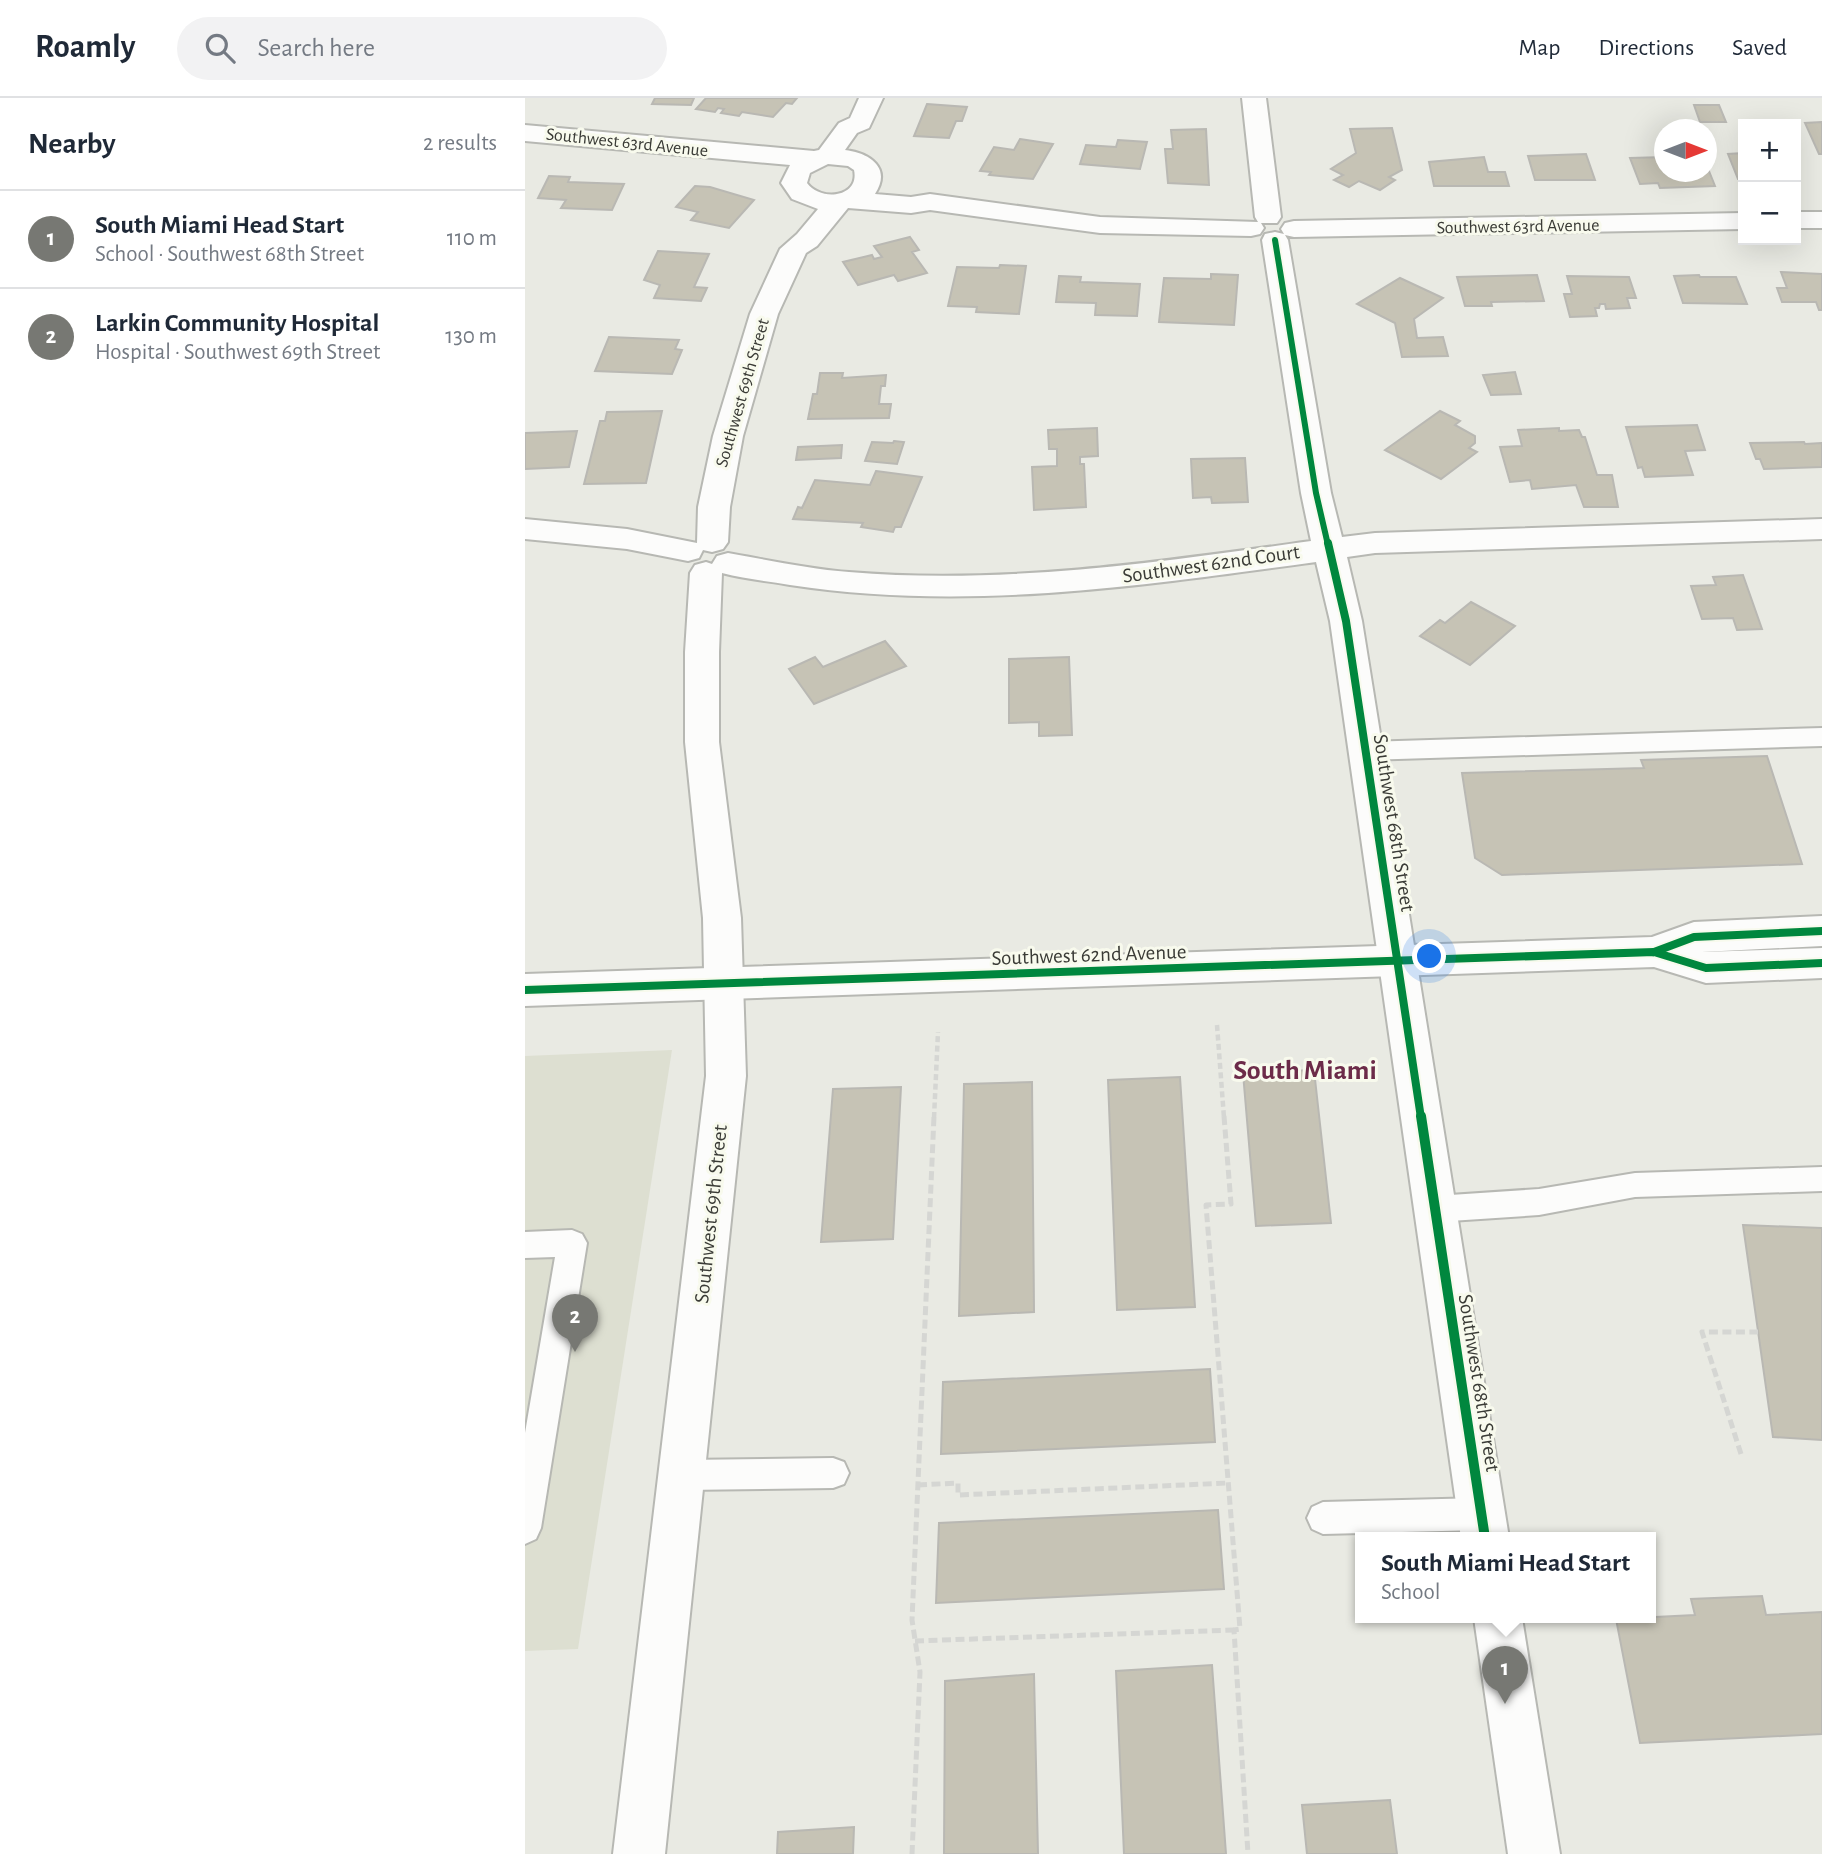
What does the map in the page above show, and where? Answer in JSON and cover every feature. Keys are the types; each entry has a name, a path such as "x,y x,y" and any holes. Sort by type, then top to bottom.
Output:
{"street":[{"path":"797,188 798,171 821,158 848,128 860,123 871,98"},
{"name":"Southwest 68th Street","path":"1254,98 1272,229 1316,493 1346,621 1483,1526"},
{"path":"860,123 864,130 865,168"},
{"name":"Southwest 63rd Avenue","path":"525,133 642,141 729,154 747,152 821,158 865,168 899,189 919,194 930,202"},
{"name":"Southwest 63rd Avenue","path":"729,154 819,201 845,200 911,205 930,202 1038,219 1100,225 1272,229 1738,221"},
{"name":"Southwest 69th Street","path":"639,1854 726,1076 722,918 702,742 701,677 708,557 714,507 737,399 764,314 793,249 807,240 818,223 845,200 865,191 865,168"},
{"name":"Southwest 69th Street","path":"793,249 788,240 796,220 797,188"},
{"path":"1801,220 1822,220"},
{"name":"Southwest 62nd Court","path":"525,529 627,539 849,583 979,586 1136,576 1375,543 1822,529"},
{"name":"Southwest 62nd Avenue","path":"525,990 725,986 1654,952 1694,937 1822,931"},
{"name":"Southwest 62nd Avenue","path":"1654,952 1706,968 1822,963"},
{"path":"1499,1623 1534,1854"}],"lane":[{"path":"1366,751 1822,737"},
{"path":"1435,1209 1539,1202 1635,1185 1822,1179"},
{"path":"525,1245 572,1243 525,1528"},
{"path":"683,1475 833,1473"},
{"path":"1323,1518 1483,1526"}],"path":[{"path":"915,1641 1240,1629 1206,1205 1231,1204 1217,1025"},
{"path":"912,1854 920,1672 912,1620 938,1032"},
{"path":"1741,1454 1702,1332 1758,1332"},
{"path":"918,1485 958,1483 958,1495 1228,1483"},
{"path":"1234,1630 1248,1854"}],"shaded area":[{"path":"672,1050 578,1649 525,1651 525,1056"}],"building":[{"path":"655,98 694,98 691,105 652,104"},
{"path":"706,98 797,98 792,104 786,103 773,117 742,112 739,116 721,113 724,109 718,108 715,112 696,109"},
{"path":"927,104 967,107 962,121 956,121 949,138 914,136"},
{"path":"1694,105 1719,105 1726,122 1717,122 1717,119 1699,119"},
{"path":"1822,122 1822,154 1819,154 1805,123"},
{"path":"1392,128 1402,170 1389,177 1395,180 1380,190 1359,181 1349,187 1334,180 1343,175 1331,169 1356,153 1350,129"},
{"path":"1206,129 1209,185 1168,183 1165,149 1173,149 1171,130"},
{"path":"1020,139 1053,144 1033,179 989,175 991,172 980,171 994,147 1014,150"},
{"path":"1118,140 1147,142 1140,169 1080,164 1086,145 1116,147"},
{"path":"1738,153 1738,179 1728,154"},
{"path":"1586,154 1595,180 1535,180 1528,156"},
{"path":"1484,157 1488,172 1505,172 1509,186 1434,186 1429,162"},
{"path":"1654,157 1654,182 1713,182 1715,186 1660,188 1658,183 1640,184 1630,158"},
{"path":"549,176 570,177 568,182 624,184 612,210 561,208 566,200 538,198"},
{"path":"695,186 710,187 754,200 729,228 691,220 698,212 676,207"},
{"path":"910,237 919,250 912,252 927,273 898,281 894,275 858,285 843,262 872,255 874,259 882,257 874,246"},
{"path":"658,251 709,254 694,287 707,288 701,301 654,298 660,285 644,280"},
{"path":"1000,265 1026,266 1019,314 976,312 977,307 948,306 957,267 999,268"},
{"path":"1781,272 1822,274 1822,310 1819,310 1816,302 1782,302 1777,288 1787,288"},
{"path":"1211,274 1238,275 1234,325 1159,322 1164,278 1211,279"},
{"path":"1537,275 1544,301 1491,302 1492,306 1465,306 1457,277"},
{"path":"1059,276 1081,277 1080,282 1140,284 1137,316 1095,315 1096,303 1056,302"},
{"path":"1567,276 1629,277 1636,298 1627,298 1630,308 1606,309 1605,304 1600,304 1599,308 1595,308 1597,316 1570,317 1564,294 1572,294"},
{"path":"1674,276 1736,277 1747,304 1683,303"},
{"path":"1400,278 1443,298 1414,319 1417,338 1443,337 1448,356 1402,357 1395,323 1357,304"},
{"path":"609,337 679,340 675,349 682,350 672,374 595,371"},
{"path":"1515,372 1521,394 1491,395 1483,375"},
{"path":"820,373 843,373 842,378 886,375 885,386 881,386 879,404 891,404 889,418 808,419 813,394 817,394"},
{"path":"662,411 646,483 584,484 600,421 605,421 607,412"},
{"path":"1440,411 1460,421 1455,425 1475,436 1475,443 1469,448 1477,452 1441,479 1385,450"},
{"path":"1697,425 1705,450 1685,451 1693,475 1645,477 1642,467 1638,468 1626,427"},
{"path":"1097,428 1098,456 1080,457 1080,464 1084,464 1086,507 1034,510 1032,467 1057,466 1057,449 1049,449 1048,430"},
{"path":"1559,428 1559,431 1579,430 1582,437 1585,437 1597,475 1612,475 1618,507 1584,507 1576,485 1532,489 1530,480 1510,482 1500,447 1522,446 1518,430"},
{"path":"577,431 569,467 525,469 525,433"},
{"path":"872,442 904,442 897,464 865,461"},
{"path":"1750,443 1822,443 1822,467 1764,469 1760,459 1756,459"},
{"path":"842,445 841,458 796,460 798,447"},
{"path":"1245,458 1248,502 1212,503 1211,497 1193,498 1191,459"},
{"path":"876,471 922,477 901,527 895,527 893,532 861,527 863,523 793,519 798,507 802,508 815,480 870,485"},
{"path":"1743,575 1762,629 1737,630 1733,618 1702,619 1691,586 1716,585 1713,577"},
{"path":"1471,602 1515,626 1470,665 1420,636 1440,620 1445,623"},
{"path":"885,641 906,666 814,704 789,669 815,657 823,667"},
{"path":"1069,657 1072,735 1039,736 1039,722 1009,723 1009,659"},
{"path":"1767,756 1802,864 1502,875 1475,858 1462,773 1644,768 1641,760"},
{"path":"1314,1070 1331,1223 1256,1226 1243,1073"},
{"path":"1180,1077 1195,1307 1117,1310 1108,1080"},
{"path":"1032,1082 1034,1312 959,1316 964,1084"},
{"path":"901,1087 893,1239 821,1242 833,1089"},
{"path":"1743,1225 1822,1228 1822,1440 1773,1437"},
{"path":"1210,1369 1215,1442 941,1454 943,1382"},
{"path":"1218,1510 1224,1589 936,1603 939,1523"},
{"path":"1762,1596 1766,1615 1822,1612 1822,1734 1640,1743 1617,1623 1656,1623 1656,1617 1695,1615 1691,1599"},
{"path":"1212,1665 1226,1854 1124,1854 1116,1671"},
{"path":"1034,1674 1038,1854 944,1854 945,1681"},
{"path":"1390,1800 1397,1854 1307,1854 1302,1805"},
{"path":"854,1827 853,1854 777,1854 778,1832"}],"cycle path":[{"path":"1275,240 1316,493 1346,621 1484,1532"},
{"path":"1654,952 1694,937 1822,931"},
{"path":"525,990 1654,952 1706,968 1822,963"}],"place":[{"name":"Larkin Community Hospital","path":"575,1352"},
{"name":"South Miami Head Start","path":"1505,1704"}],"district":[{"name":"South Miami","path":"1305,1071"}]}
